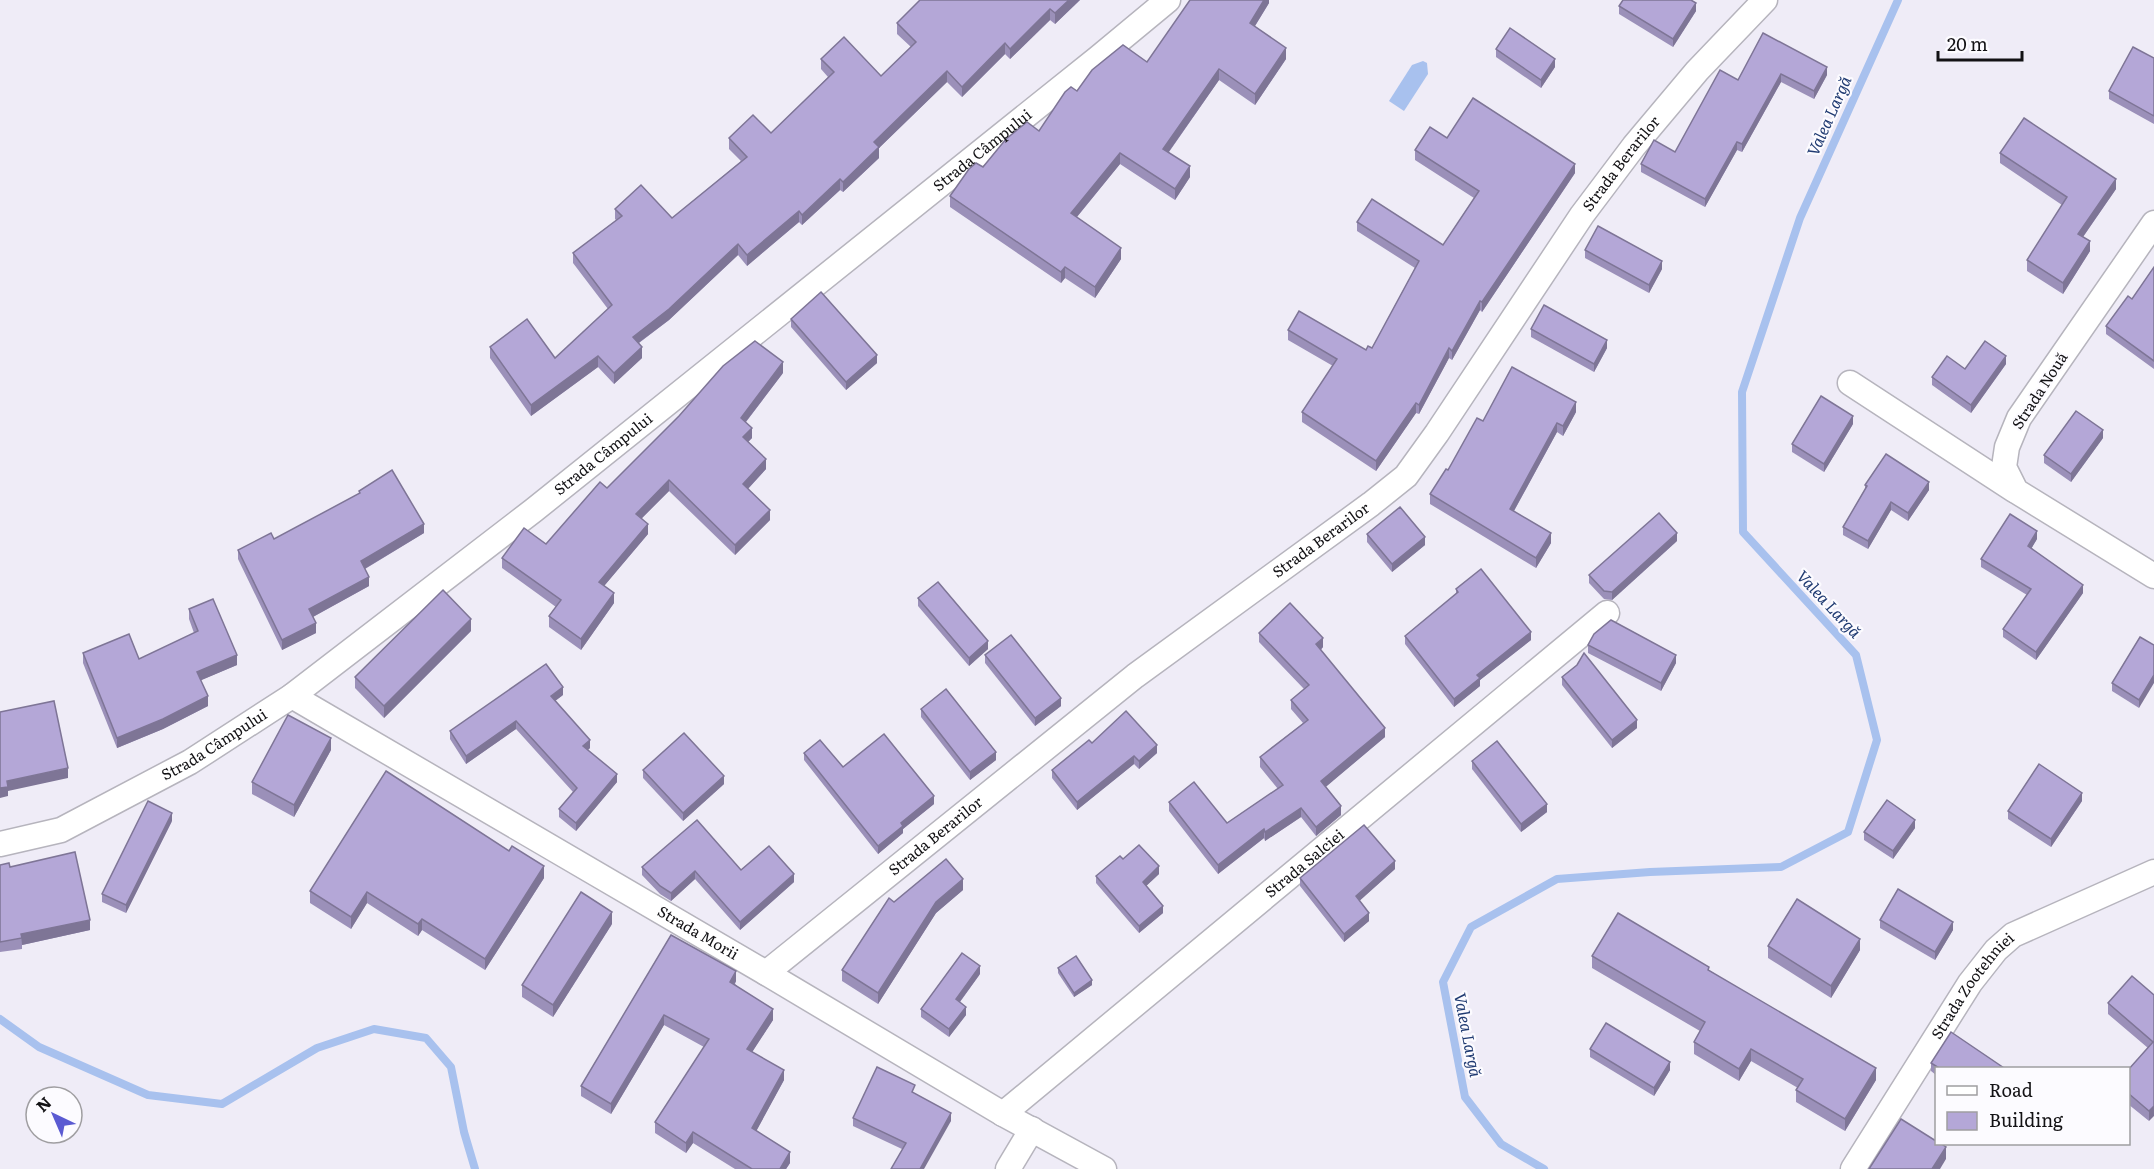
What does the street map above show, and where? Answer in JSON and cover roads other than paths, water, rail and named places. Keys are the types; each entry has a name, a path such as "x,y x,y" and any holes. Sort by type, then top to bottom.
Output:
{"street":[{"name":"Strada Câmpului","path":"0,844 61,830 190,762 292,696 534,510 1168,0"},
{"name":"Strada Berarilor","path":"766,973 1135,676 1406,476 1582,215 1634,146 1697,71 1765,0"},
{"name":"Strada Nouă","path":"2016,491 2004,467 2007,447 2019,418 2154,223"},
{"path":"1850,383 2016,491 2154,576"},
{"name":"Strada Salciei","path":"1003,1114 1606,613"},
{"name":"Strada Morii","path":"292,696 1003,1114 1104,1169"},
{"name":"Strada Zootehniei","path":"1853,1169 1970,983 1996,950 2013,935 2154,872"},
{"path":"1008,1169 1032,1129"}],"water":[{"path":"1423,61 1427,63 1428,74 1404,111 1389,101 1412,65"}],"waterway":[{"name":"Valea Largă","path":"1544,1169 1501,1144 1465,1097 1443,982 1471,927 1557,879 1650,872 1781,867 1848,832 1877,740 1856,655 1743,532 1742,392 1800,218 1898,0"},
{"path":"0,1019 39,1047 148,1095 222,1104 317,1048 374,1029 426,1038 451,1067 464,1132 475,1169"}]}
